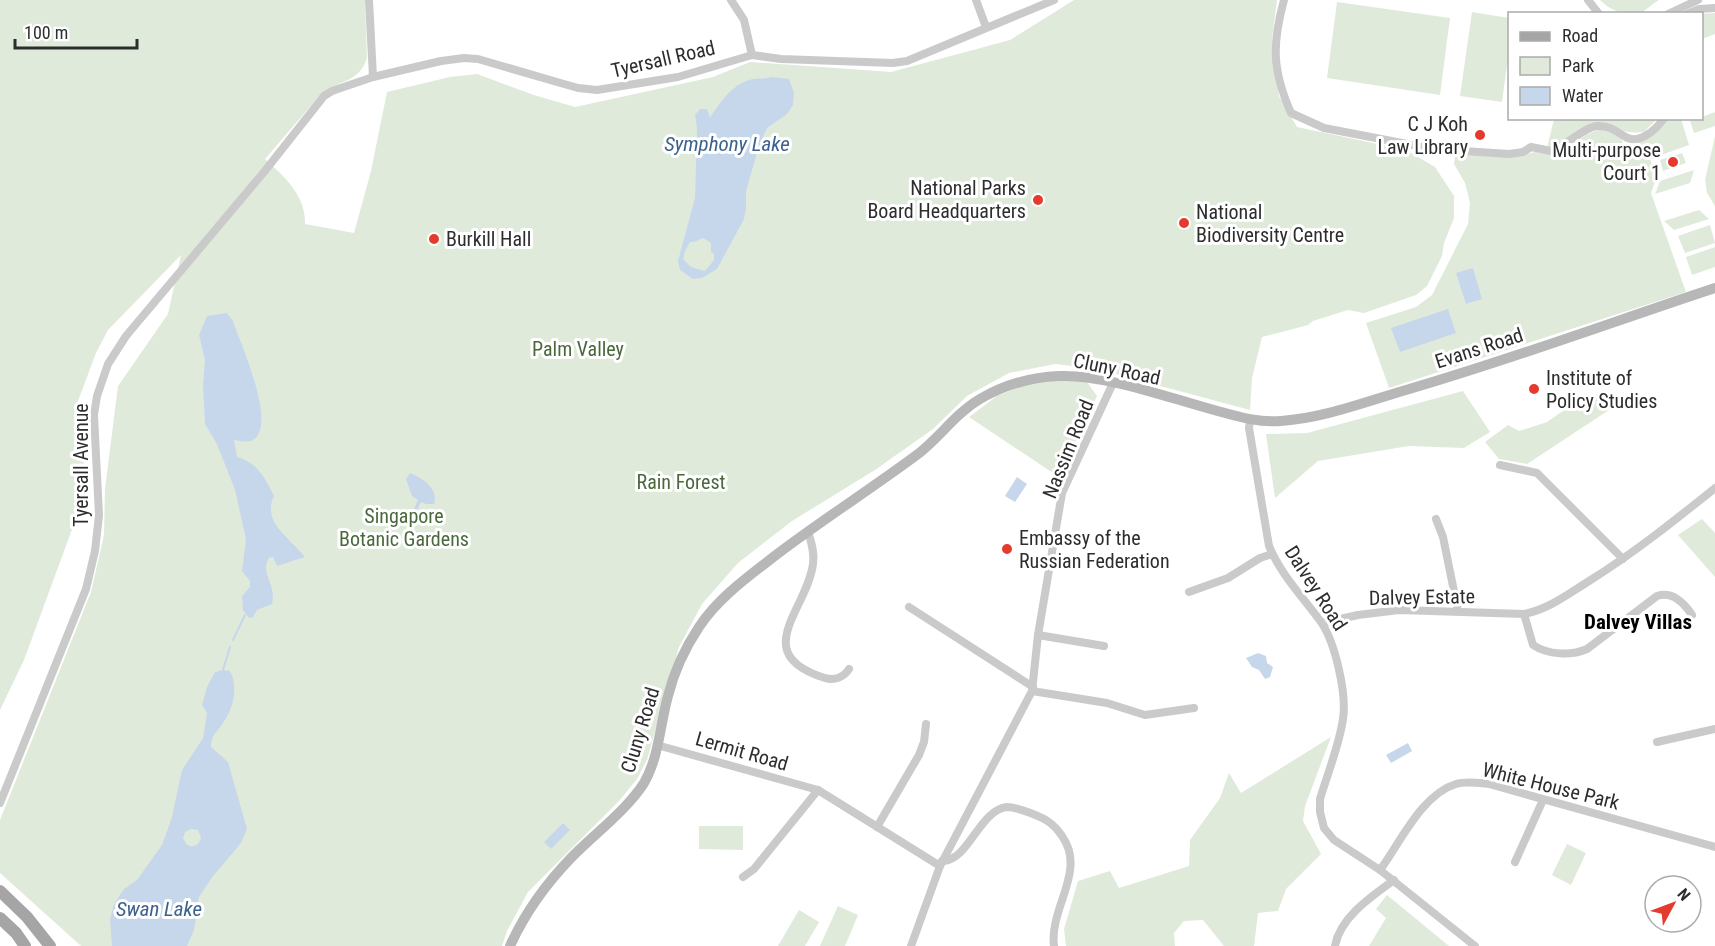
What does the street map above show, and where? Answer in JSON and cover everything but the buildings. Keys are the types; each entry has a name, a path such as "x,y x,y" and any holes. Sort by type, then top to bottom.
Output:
{"main road":[{"path":"0,891 27,917 50,946"},
{"path":"0,918 26,946"}],"street":[{"path":"369,0 373,77"},
{"path":"730,0 744,20 752,55"},
{"path":"976,0 986,27"},
{"name":"Tyersall Road","path":"373,77 441,60 471,58 578,88 597,90 678,77 752,55 781,59 893,63 907,61 1054,0"},
{"path":"1284,0 1275,43 1278,77 1291,113 1324,128 1433,149 1509,154 1523,152 1531,147 1551,151 1595,126 1618,131 1628,138 1641,138 1655,130 1662,120"},
{"path":"1588,0 1597,12"},
{"path":"1672,12 1698,0"},
{"path":"1695,12 1711,8"},
{"name":"Tyersall Avenue","path":"0,803 86,589 95,551 99,515 94,415 97,396 108,364 126,336 324,96 373,77"},
{"name":"Evans Road","path":"1250,420 1276,422 1334,412 1439,380 1715,288"},
{"name":"Cluny Road","path":"510,946 522,921 568,861 643,784 652,766 668,695 675,675 699,627 752,573 918,454 968,407 1000,388 1061,376 1113,383 1250,420"},
{"name":"Nassim Road","path":"911,946 941,864 1033,689 1038,635 1062,494 1113,383"},
{"name":"Dalvey Road","path":"1250,420 1252,448 1269,546 1288,580 1322,623 1336,657 1344,716 1320,798 1320,812 1324,828 1334,840 1394,880 1475,946"},
{"path":"1500,465 1537,473 1623,560"},
{"name":"Dalvey Estate","path":"1322,623 1358,615 1399,610 1524,614 1538,611 1623,560 1715,488"},
{"path":"1436,519 1443,537 1458,611"},
{"path":"808,531 813,564 789,626 786,639 789,655 798,667 828,679 840,678 849,669"},
{"path":"1189,592 1228,578 1260,558 1272,554"},
{"path":"1524,614 1533,645 1549,652 1577,653 1587,649 1662,594 1684,603 1692,615"},
{"path":"909,607 1033,689 1107,703 1145,716 1194,708"},
{"path":"1038,635 1104,646"},
{"path":"877,827 919,755 924,742 926,724"},
{"path":"1657,742 1715,729"},
{"name":"Lermit Road","path":"657,745 818,790 941,864"},
{"name":"White House Park","path":"1380,870 1421,810 1436,794 1457,783 1489,784 1715,848"},
{"path":"743,877 754,869 818,790"},
{"path":"1515,862 1544,800"},
{"path":"941,864 957,855 993,813 1005,807 1020,809 1048,820 1065,840 1071,859 1069,878 1054,927 1054,946"},
{"path":"1335,946 1345,925 1355,913 1394,880"}],"green space":[{"name":"Singapore Botanic Gardens","path":"0,0 365,0 367,58 363,66 354,77 321,94 265,159 287,180 298,196 305,224 354,233 371,171 387,92 450,77 477,74 575,107 713,77 750,62 891,72 1010,40 1074,0 1277,0 1272,39 1279,96 1297,127 1406,150 1435,167 1454,196 1454,218 1444,243 1442,256 1427,286 1416,295 1364,313 1348,310 1313,321 1308,325 1262,337 1252,378 1250,410 1097,369 1055,364 1009,373 967,396 933,429 875,470 792,521 738,563 702,604 679,647 647,760 637,779 619,801 528,892 507,931 502,946 81,946 0,873 0,820 91,592 104,535 105,489 118,386 168,314 181,255 108,330 96,353 75,409 87,447 74,524 24,660 0,710"},
{"path":"1600,0 1659,0 1642,12 1620,12"},
{"path":"1337,2 1450,18 1440,95 1327,78"},
{"path":"1472,12 1508,18 1508,57 1502,102 1460,96"},
{"path":"1715,13 1715,34 1703,39 1703,14"},
{"path":"1715,112 1715,126 1694,133 1690,121 1703,120 1703,117"},
{"path":"1554,120 1656,120 1644,132 1629,132 1598,122 1593,123 1581,128 1559,144 1547,148"},
{"path":"1667,120 1681,120 1689,145 1650,159 1656,179 1651,193 1686,292 1389,388 1366,323 1416,307 1432,295 1468,224 1470,203 1465,183 1454,164 1455,157 1460,153 1494,157 1513,157 1535,152 1552,154 1600,129 1616,133 1622,140 1628,158 1638,155 1634,144 1657,131"},
{"path":"1715,136 1715,206 1707,193 1705,180"},
{"name":"Multi-purpose Court 1","path":"1682,153 1686,163 1663,171 1660,160"},
{"path":"1694,170 1690,183 1655,194 1660,181"},
{"path":"1699,210 1709,219 1674,230 1664,221"},
{"path":"1710,225 1715,243 1685,253 1678,236"},
{"path":"1715,247 1715,267 1692,275 1686,257"},
{"path":"1064,377 1087,382 1097,396 1059,477 969,417 997,396 1022,386"},
{"path":"1463,391 1490,432 1464,448 1409,446 1318,461 1275,498 1266,434 1307,433"},
{"path":"1600,393 1609,410 1527,464 1499,459 1485,442 1508,425 1519,431 1547,422 1567,408"},
{"path":"1702,519 1715,533 1715,577 1678,535"},
{"path":"1331,737 1305,806 1303,821 1321,854 1286,889 1278,911 1258,913 1254,946 1224,946 1203,920 1184,921 1174,933 1175,946 1066,946 1064,929 1078,881 1110,871 1119,888 1189,866 1190,840 1220,798 1229,773 1241,793"},
{"path":"699,826 743,826 743,850 699,849"},
{"path":"1567,844 1586,853 1571,885 1552,875"},
{"path":"1387,895 1449,946 1369,946 1386,918 1376,909"},
{"path":"838,906 858,915 845,946 820,946"},
{"path":"799,910 819,922 805,946 778,946"}],"water":[{"name":"Symphony Lake","path":"772,77 789,79 794,93 793,105 787,114 767,128 759,146 746,191 744,219 717,269 702,278 693,279 680,270 678,261 695,198 697,128 695,115 700,109 707,109 710,118 723,100 739,85 753,79","holes":["703,238 711,243 714,260 705,271 691,267 683,259 690,242"]},
{"path":"1473,268 1482,299 1466,304 1456,273"},
{"path":"1448,309 1456,333 1400,352 1391,328"},
{"path":"227,313 233,321 260,401 260,431 253,440 246,442 234,440 237,457 250,463 264,477 274,496 271,506 275,522 305,557 277,566 273,557 268,558 266,569 272,591 272,604 257,610 253,617 249,618 243,610 242,596 250,587 250,581 242,571 246,539 235,490 217,444 205,424 203,386 205,360 199,335 207,316"},
{"path":"410,473 429,485 434,494 434,504 421,502 417,510 413,511 418,500 412,496 406,479"},
{"path":"1017,477 1027,484 1015,502 1005,496"},
{"path":"1258,653 1266,656 1267,663 1273,667 1270,677 1265,679 1246,658"},
{"name":"Swan Lake","path":"230,671 234,692 229,713 214,735 211,747 228,762 247,829 241,843 213,876 199,897 194,930 187,946 112,946 110,919 114,904 124,889 137,880 162,845 172,817 182,770 203,738 207,713 202,705 207,687 215,672","holes":["191,829 198,830 201,838 199,842 194,846 187,845 183,838 185,832"]},
{"path":"1408,743 1412,751 1391,763 1386,755"},
{"path":"563,823 570,830 551,849 544,842"}],"waterway":[{"path":"264,568 268,557"},
{"path":"233,640 245,615"},
{"path":"223,670 230,647"}],"place":[{"name":"C J Koh Law Library","path":"1480,135"},
{"name":"Multi-purpose Court 1","path":"1673,162"},
{"name":"National Parks Board Headquarters","path":"1038,200"},
{"name":"National Biodiversity Centre","path":"1184,223"},
{"name":"Burkill Hall","path":"434,239"},
{"name":"Institute of Policy Studies","path":"1534,389"},
{"name":"Embassy of the Russian Federation","path":"1007,549"}],"district":[{"name":"Dalvey Villas","path":"1638,622"}],"park label":[{"name":"Palm Valley","path":"578,349"},
{"name":"Rain Forest","path":"681,482"}]}
